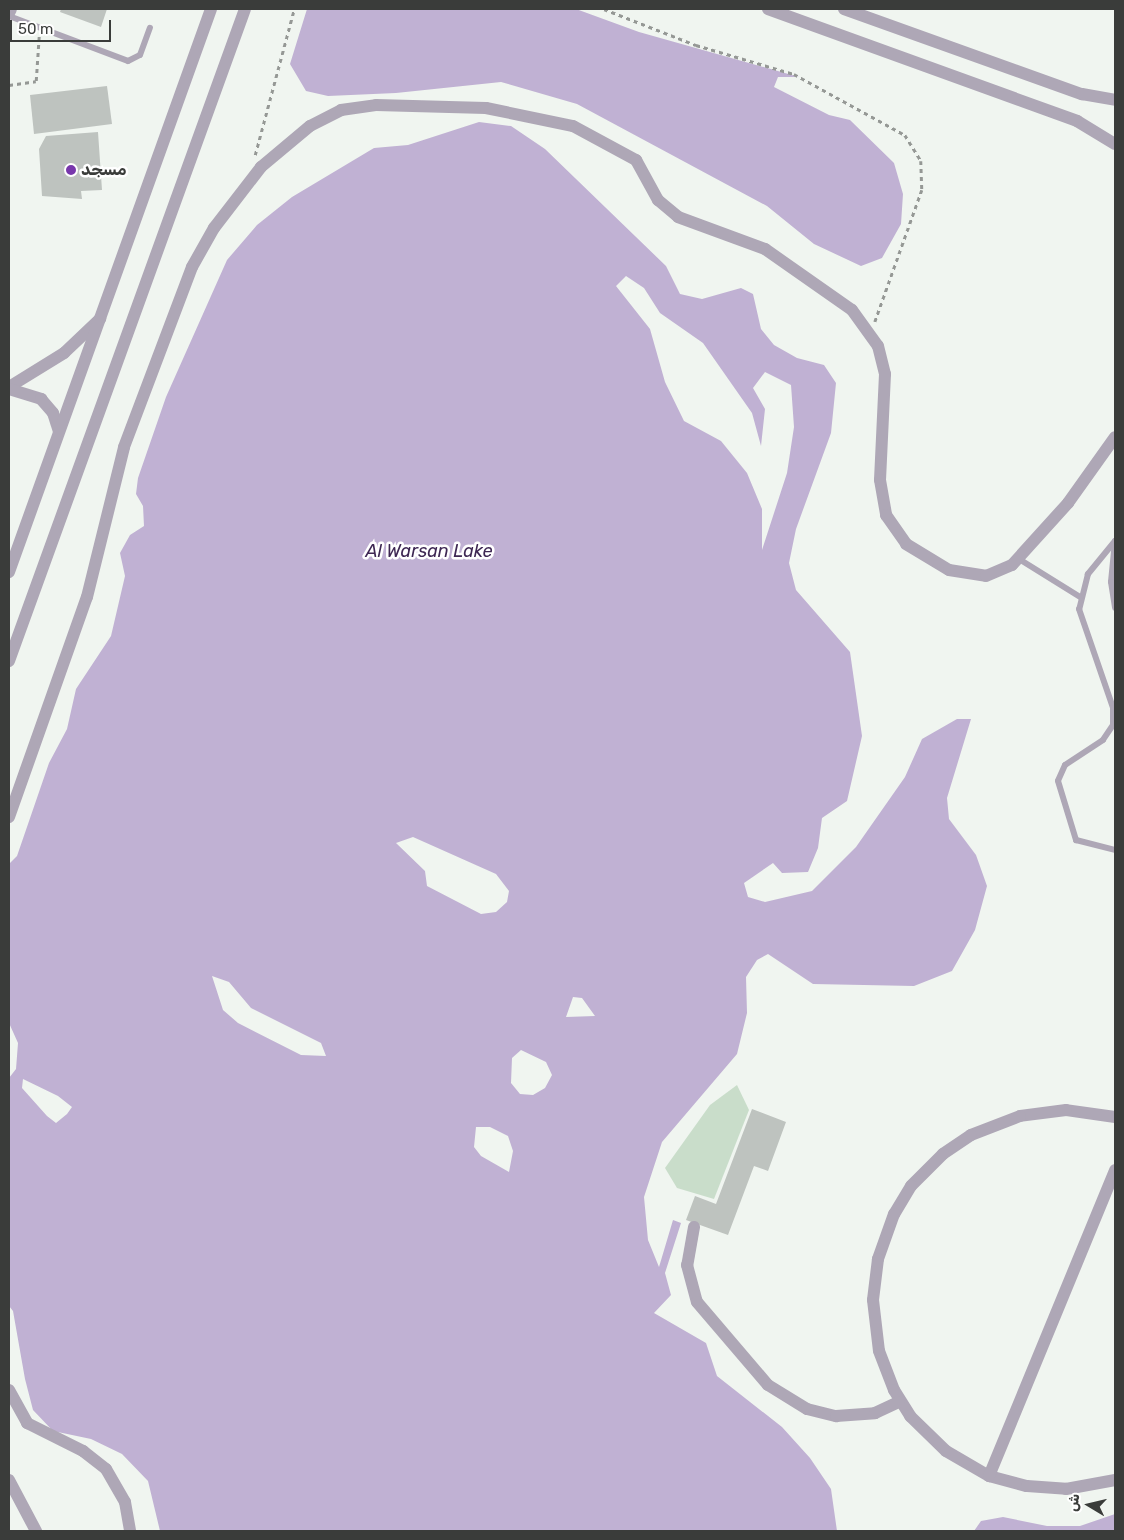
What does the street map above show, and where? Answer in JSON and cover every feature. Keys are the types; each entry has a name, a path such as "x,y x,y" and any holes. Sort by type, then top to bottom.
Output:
{"street":[{"path":"9,15 11,9"},
{"path":"9,572 211,9"},
{"path":"9,661 245,9"},
{"path":"768,9 1077,121 1115,144"},
{"path":"844,9 1082,94 1115,100"},
{"path":"9,817 87,597 127,438 192,267 247,183 310,126 353,107 486,108 551,118 629,154 670,212 780,258 852,310 871,333 885,374 880,480 892,526 917,552 958,574 995,574 1019,559 1115,437"},
{"path":"9,388 64,353 100,319"},
{"path":"9,388 41,399 53,413 59,431"},
{"path":"1115,1117 1066,1110 1003,1121 956,1144 911,1186 887,1228 874,1286 878,1344 900,1402 933,1441 989,1476 1046,1488 1115,1480"},
{"path":"989,1476 1115,1170"},
{"path":"694,1227 687,1265 697,1302 768,1385 806,1409 836,1416 875,1413 900,1402"},
{"path":"9,1390 28,1423 83,1451 106,1469 125,1502 130,1531"},
{"path":"9,1480 36,1531"}],"lane":[{"path":"9,15 128,61 140,55 150,28"},
{"path":"1115,541 1088,574 1080,597 1082,626 1114,719 1103,740 1065,765 1058,787 1076,840 1115,850"},
{"path":"1115,541 1111,592 1115,608"},
{"path":"1019,559 1080,597"}],"path":[{"path":"247,183 294,9"},
{"path":"604,9 696,45 794,74 897,128 912,143 923,170 922,190 871,333"},
{"path":"9,84 37,79 39,28"}],"green space":[{"path":"737,1085 749,1110 714,1199 677,1188 665,1168 710,1105"}],"water":[{"path":"307,9 576,9 639,32 799,77 778,77 774,87 829,115 850,120 894,163 903,194 901,224 882,258 861,266 814,244 767,206 577,104 501,82 396,93 328,96 306,91 290,64"},
{"name":"Al Warsan Lake","path":"479,122 511,126 545,149 666,266 680,294 702,299 741,288 753,294 761,329 774,345 797,358 824,365 836,383 831,433 796,529 789,563 796,590 850,652 862,736 847,801 822,818 818,848 808,872 782,873 773,863 744,883 748,897 765,902 812,891 856,847 905,777 922,739 957,719 971,719 947,798 949,819 976,855 987,886 975,930 952,971 914,986 813,984 768,954 757,960 746,977 747,1013 737,1054 662,1142 644,1197 648,1240 659,1267 673,1220 681,1223 665,1273 671,1295 654,1313 706,1343 717,1376 782,1427 810,1458 831,1489 837,1531 160,1531 148,1481 122,1454 91,1439 53,1431 33,1410 25,1379 13,1311 9,1306 9,1078 16,1069 18,1043 9,1023 9,864 17,856 49,763 67,729 76,689 111,636 125,576 120,553 130,535 144,526 143,506 136,494 138,478 166,397 227,260 257,225 292,197 374,148 408,145","holes":["626,276 644,288 660,313 703,343 752,413 761,446 765,409 753,388 765,372 791,385 794,427 787,473 762,550 762,509 747,473 721,441 684,421 665,382 650,329 616,286","413,837 496,874 509,891 507,902 496,912 481,914 427,886 425,871 396,843","212,976 229,982 251,1008 321,1043 326,1056 301,1055 238,1023 223,1010","573,997 582,998 595,1016 566,1017","521,1050 546,1062 552,1075 545,1088 533,1095 520,1094 511,1083 512,1058","23,1079 58,1096 72,1107 56,1123 47,1116 22,1088","476,1127 490,1127 508,1136 513,1151 509,1172 481,1156 474,1147"]},
{"path":"1115,1514 1115,1531 974,1531 981,1521 1003,1517 1047,1526 1080,1526"}],"building":[{"path":"61,9 107,9 101,27 60,12"},
{"path":"107,86 112,124 34,134 30,95"},
{"name":"مسجد","path":"98,132 102,190 81,191 82,199 42,196 39,149 46,136"},
{"path":"752,1109 786,1122 768,1171 754,1166 728,1235 686,1220 695,1196 716,1204"}],"place":[{"name":"مسجد","path":"71,170"}]}
